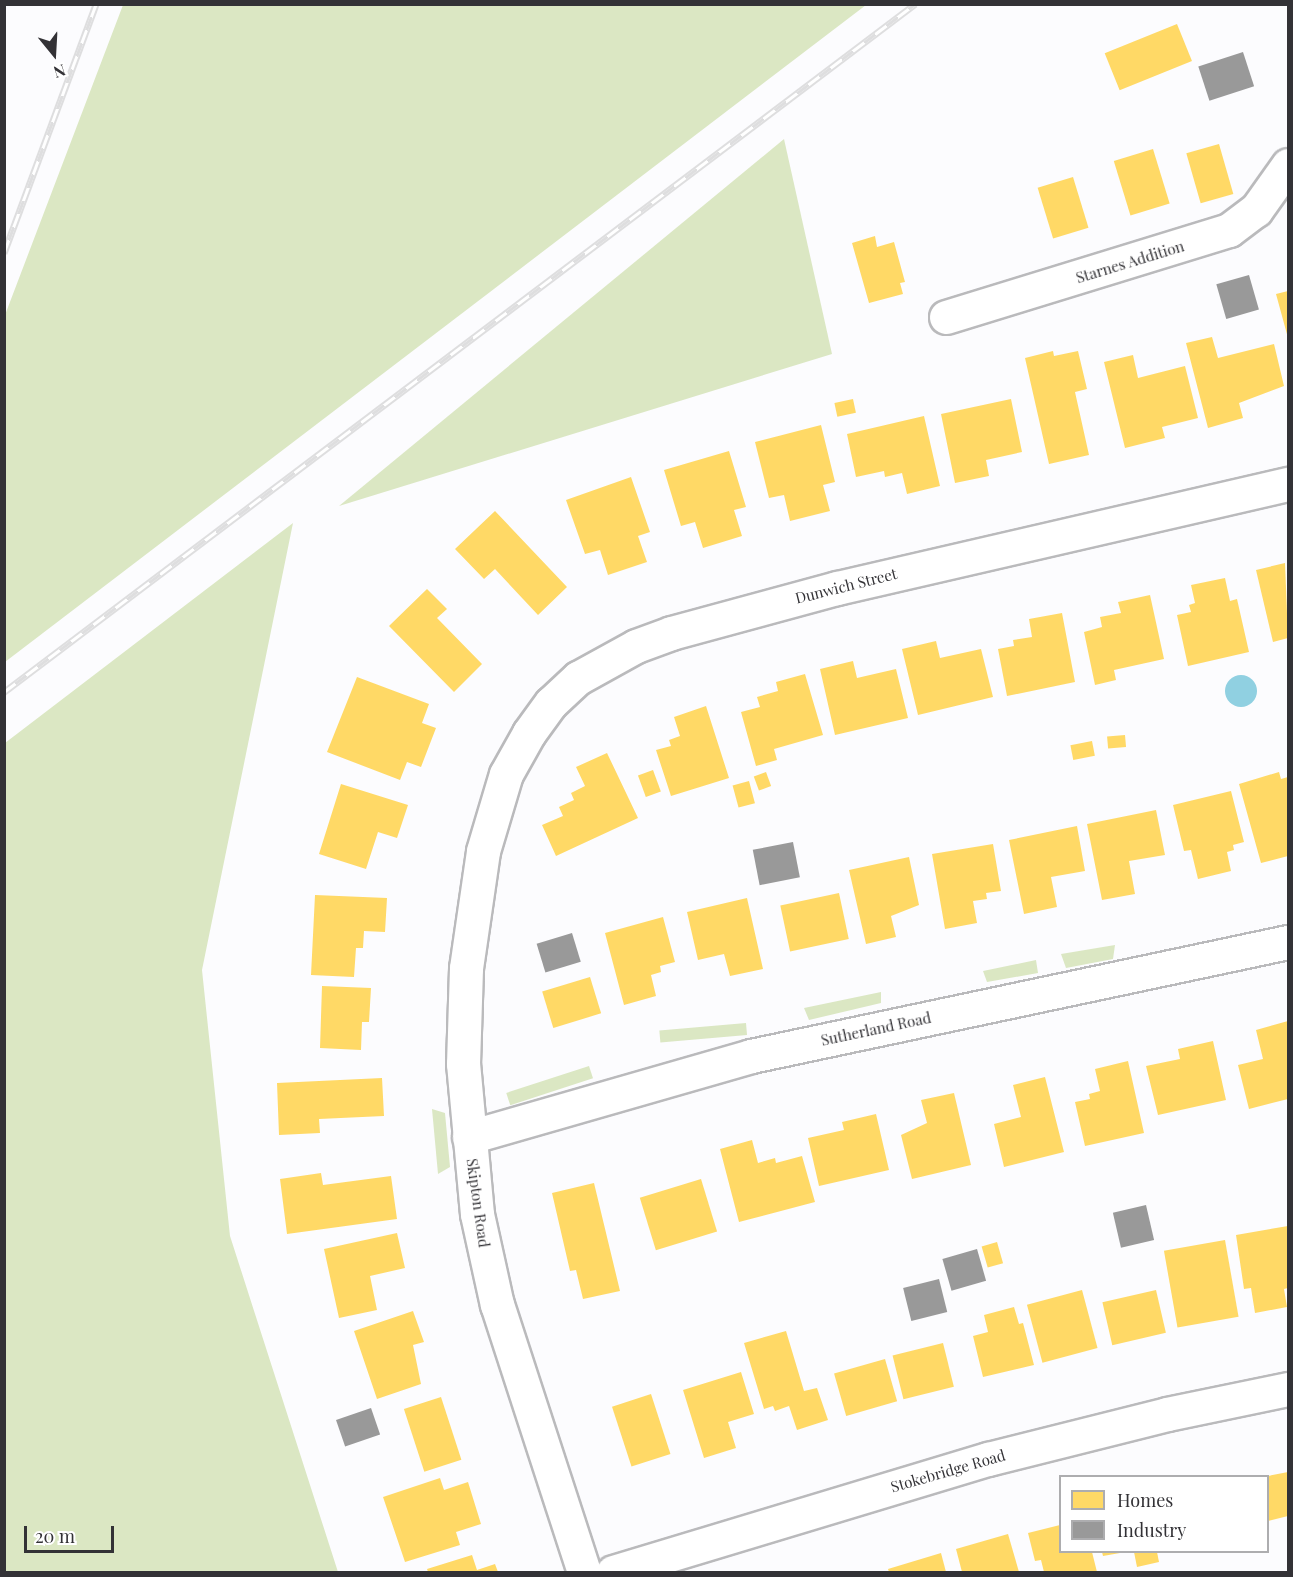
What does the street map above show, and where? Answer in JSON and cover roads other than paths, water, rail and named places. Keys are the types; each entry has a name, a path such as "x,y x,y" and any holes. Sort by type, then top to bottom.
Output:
{"street":[{"name":"Starnes Addition","path":"946,317 1229,230 1256,210 1288,165"},
{"name":"Dunwich Street","path":"491,820 506,774 551,704 578,678 636,646 727,616 837,588 1288,484"},
{"name":"Skipton Road","path":"491,820 466,968 463,1064 477,1214 497,1305 584,1572"},
{"name":"Sutherland Road","path":"469,1137 761,1054 1288,942"},
{"name":"Stokebridge Road","path":"613,1572 988,1459 1167,1414 1288,1389"}],"water":[{"path":"1241,675 1253,679 1257,691 1253,703 1241,707 1229,703 1225,691 1229,679"}],"railway":[{"path":"4,253 96,4"},
{"path":"4,692 915,4"}]}
